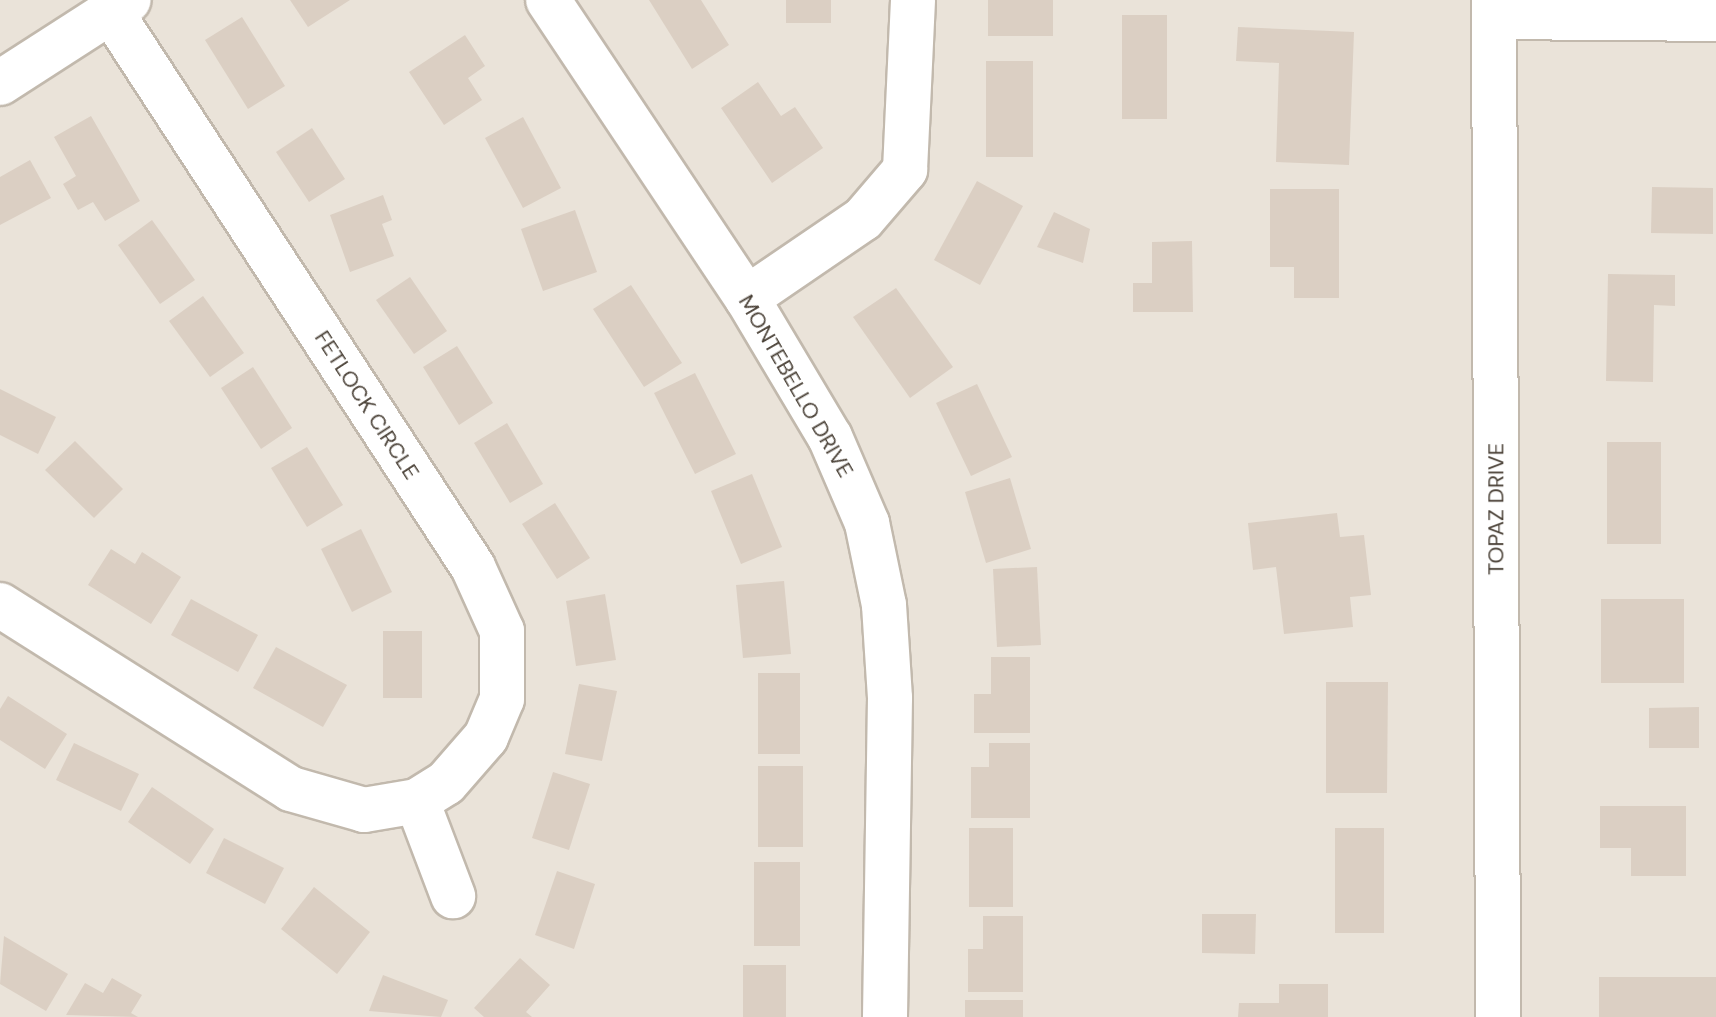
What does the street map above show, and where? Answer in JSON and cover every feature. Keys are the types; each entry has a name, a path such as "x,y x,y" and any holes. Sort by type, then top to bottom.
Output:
{"street":[{"name":"MONTEBELLO DRIVE","path":"548,0 747,298 830,437 877,563 890,698 885,1017"},
{"path":"747,298 863,219 905,170 913,0"},
{"path":"0,83 120,6"},
{"name":"FETLOCK CIRCLE","path":"0,605 291,789 364,810 417,801 466,764 496,712 506,667 495,611 120,6"},
{"path":"1494,8 1716,19"},
{"name":"TOPAZ DRIVE","path":"1494,8 1498,1017"},
{"path":"417,801 453,896"}],"shaded area":[{"path":"0,0 1716,0 1716,1017 0,1017"}],"building":[{"path":"290,0 350,0 308,27"},
{"path":"649,0 701,0 729,45 692,69"},
{"path":"786,0 831,0 831,23 786,23"},
{"path":"988,0 1053,0 1053,36 988,36"},
{"path":"1122,15 1167,15 1167,119 1122,119"},
{"path":"242,17 285,86 248,109 205,40"},
{"path":"1238,27 1354,32 1349,165 1276,162 1279,63 1236,61"},
{"path":"465,35 485,66 468,78 482,100 444,125 409,72"},
{"path":"986,61 1033,61 1033,157 986,157"},
{"path":"758,82 781,116 795,107 823,148 772,183 721,108"},
{"path":"91,116 140,201 105,221 93,202 78,210 63,184 76,176 54,137"},
{"path":"523,117 561,188 523,208 485,138"},
{"path":"312,128 345,179 309,202 276,152"},
{"path":"30,160 51,198 0,225 0,177"},
{"path":"977,181 1023,206 980,285 934,260"},
{"path":"1652,187 1713,188 1713,234 1651,233"},
{"path":"1270,189 1339,189 1339,298 1294,298 1294,267 1270,267"},
{"path":"383,195 392,220 382,224 394,256 350,272 330,215"},
{"path":"575,210 597,272 543,291 521,229"},
{"path":"1054,212 1090,229 1083,263 1037,247"},
{"path":"152,220 195,280 160,304 118,245"},
{"path":"1192,241 1193,312 1133,312 1133,283 1152,283 1152,242"},
{"path":"1608,274 1675,275 1675,306 1654,305 1653,382 1606,381"},
{"path":"410,277 447,331 414,354 376,300"},
{"path":"631,285 682,363 644,387 593,309"},
{"path":"896,288 953,367 910,398 853,317"},
{"path":"203,296 244,353 210,377 169,321"},
{"path":"457,346 493,403 459,425 423,367"},
{"path":"253,367 292,428 261,449 221,388"},
{"path":"695,373 736,454 695,474 654,393"},
{"path":"977,384 1012,457 971,476 936,403"},
{"path":"0,389 56,417 38,454 0,435"},
{"path":"507,423 543,484 510,503 474,443"},
{"path":"75,441 123,489 94,518 45,470"},
{"path":"1607,442 1661,442 1661,544 1607,544"},
{"path":"307,447 343,505 307,527 271,468"},
{"path":"752,474 782,547 741,564 711,491"},
{"path":"1010,478 1031,549 986,563 965,492"},
{"path":"555,503 590,558 557,579 522,524"},
{"path":"1337,513 1340,537 1364,535 1371,595 1350,597 1353,627 1284,634 1276,567 1253,570 1248,523"},
{"path":"361,529 392,592 352,612 321,549"},
{"path":"111,549 135,564 142,552 181,577 151,624 88,585"},
{"path":"1037,567 1041,645 997,647 993,569"},
{"path":"784,581 791,654 743,658 736,585"},
{"path":"605,594 616,660 576,666 566,601"},
{"path":"191,599 258,635 238,672 171,635"},
{"path":"1601,599 1684,599 1684,683 1601,683"},
{"path":"383,631 422,631 422,698 383,698"},
{"path":"276,647 347,685 323,727 253,688"},
{"path":"991,657 1030,657 1030,733 974,733 974,694 991,694"},
{"path":"758,673 800,673 800,754 758,754"},
{"path":"1326,682 1388,682 1387,793 1326,793"},
{"path":"579,684 617,691 602,761 565,754"},
{"path":"8,696 67,734 45,769 0,740 0,709"},
{"path":"1699,707 1699,748 1649,748 1649,708"},
{"path":"74,743 139,774 121,811 56,780"},
{"path":"989,743 1030,743 1030,818 971,818 971,767 989,767"},
{"path":"758,766 803,766 803,847 758,847"},
{"path":"553,772 590,784 569,850 532,838"},
{"path":"152,787 214,829 190,864 128,822"},
{"path":"1600,806 1686,806 1686,876 1631,876 1631,848 1600,848"},
{"path":"969,828 1013,828 1013,907 969,907"},
{"path":"1335,828 1384,828 1384,933 1335,933"},
{"path":"224,838 284,868 265,904 206,873"},
{"path":"754,862 800,862 800,946 754,946"},
{"path":"557,871 595,884 574,949 535,935"},
{"path":"314,887 370,932 337,974 281,929"},
{"path":"1202,914 1256,914 1255,954 1202,953"},
{"path":"983,916 1023,916 1023,992 968,992 968,949 983,949"},
{"path":"4,936 68,974 46,1011 0,984"},
{"path":"520,958 550,985 526,1012 532,1017 484,1017 474,1008"},
{"path":"743,965 786,965 786,1017 743,1017"},
{"path":"383,975 448,1000 441,1017 369,1011"},
{"path":"1599,977 1716,977 1716,1017 1599,1017"},
{"path":"112,978 142,995 131,1013 138,1017 66,1015 85,983 103,993"},
{"path":"1279,984 1328,984 1328,1017 1238,1017 1239,1003 1279,1003"},
{"path":"965,1000 1023,1000 1023,1017 965,1017"}]}
